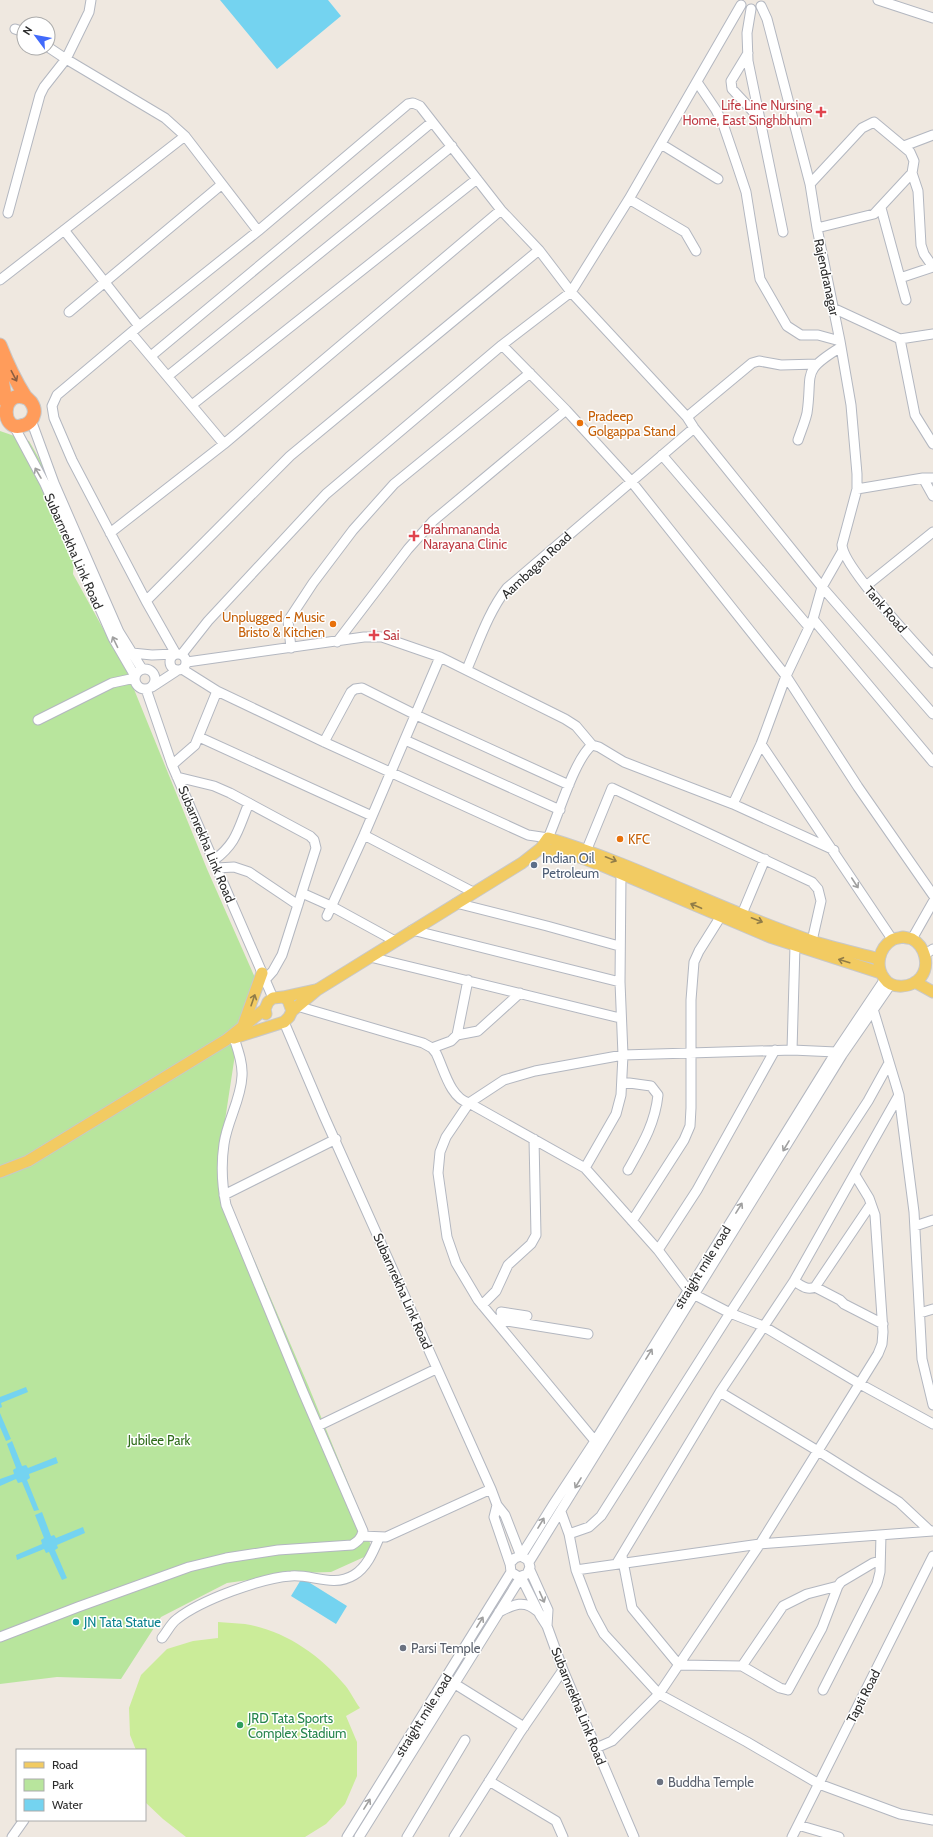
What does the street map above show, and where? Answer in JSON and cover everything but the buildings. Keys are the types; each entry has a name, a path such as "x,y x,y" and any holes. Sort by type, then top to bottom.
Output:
{"highway":[{"path":"2,350 26,398"},
{"path":"0,368 3,412 7,424 20,427 27,425 34,414 34,408 31,402 20,396 13,396 3,405"}],"main road":[{"path":"0,1172 28,1161 230,1039 281,1022 289,1017 294,1009 317,990 522,863 541,848 548,838 587,850 742,914 812,941 879,959"},
{"path":"541,848 579,858 795,946 886,979 901,987 915,982 929,970 929,952 920,947 912,939 903,937 892,940 884,947 879,959 879,967 886,979"},
{"path":"243,1026 264,976"},
{"path":"915,982 933,992"},
{"path":"230,1039 243,1026 265,1009 268,1002 278,997 317,990"},
{"path":"278,997 288,1000 294,1009"},
{"path":"265,1009 266,1015 271,1021 281,1022"}],"street":[{"path":"8,213 40,95 44,87 66,59 89,12 91,0"},
{"path":"878,0 933,18"},
{"path":"907,9 910,0"},
{"path":"148,689 180,661 208,621 326,494 502,345 571,292 629,199 661,144 697,82 739,3 751,9"},
{"path":"751,9 763,3"},
{"name":"Rajendranagar","path":"733,804 761,744 786,676 811,623 822,588 842,552 842,545 857,489 851,405 841,344 816,228 810,184 763,3"},
{"path":"751,9 748,33 748,61 783,232"},
{"path":"56,52 165,118 184,136 258,231"},
{"path":"748,53 730,84 732,89 760,119"},
{"path":"697,82 716,110 723,124 740,172 747,199 760,279 787,326 801,335 818,335 841,344 821,360 811,372 808,380 807,414 798,440"},
{"path":"592,745 583,756 569,785 548,838 528,835 391,774 217,691 180,661 146,601 72,460 54,418 52,406 57,395 131,333 258,231 408,104 413,103 420,106 501,210 539,250 571,292 686,417 822,588 933,714"},
{"path":"151,356 432,122"},
{"path":"810,184 868,123 874,122 878,124 910,152 914,162 912,173 918,191 922,245 924,254 933,267 900,278"},
{"path":"904,146 933,135"},
{"path":"0,280 184,136"},
{"path":"661,144 718,179"},
{"path":"168,376 452,146"},
{"path":"816,228 870,217 881,208 912,173"},
{"path":"192,406 477,179"},
{"path":"69,312 221,185"},
{"path":"629,199 685,232 696,251"},
{"path":"881,208 906,300"},
{"path":"110,533 224,444 501,210"},
{"path":"64,230 140,326"},
{"path":"146,601 290,456 539,250"},
{"path":"833,308 900,339 933,334"},
{"path":"131,333 224,444"},
{"path":"900,339 915,415 933,444"},
{"path":"502,345 566,410 631,481 786,676 858,787 933,895"},
{"path":"686,417 752,363 759,361 781,365 817,364"},
{"path":"291,648 288,621 313,583 353,530 394,484 530,373"},
{"path":"337,642 408,549 433,521 566,410"},
{"name":"Subarnrekha Link Road","path":"31,420 54,483 119,632 142,669 152,671 155,675 156,680 148,689"},
{"name":"Subarnrekha Link Road","path":"7,424 45,484 113,638 135,677 137,685 148,689"},
{"name":"Aambagan Road","path":"468,669 491,613 499,598 508,588 694,428"},
{"path":"662,455 933,762"},
{"path":"857,489 923,478 933,478"},
{"path":"923,478 933,496"},
{"path":"866,586 933,532"},
{"name":"Tank Road","path":"842,552 851,567 866,586 933,663"},
{"path":"132,653 180,661 291,648 364,637 382,637 440,657 468,669 566,719 584,734 592,745 599,747 624,762 733,804 834,850"},
{"path":"327,916 391,774 440,657"},
{"path":"38,720 112,683 135,677 142,669"},
{"path":"324,742 351,692 355,688 362,688 416,715 569,785"},
{"name":"Subarnrekha Link Road","path":"148,689 177,777 264,976 278,997"},
{"path":"172,765 192,748 199,737 217,691"},
{"path":"199,737 372,816"},
{"path":"405,740 560,810"},
{"path":"761,744 834,850 892,940"},
{"path":"177,777 214,786 249,803 310,836 314,840 316,848 278,963 274,971 264,976"},
{"path":"587,850 612,788 804,877 818,888 821,900 812,941"},
{"path":"215,864 232,844 249,803"},
{"path":"364,835 473,892"},
{"path":"528,835 541,848"},
{"path":"742,914 765,859"},
{"path":"215,864 234,867 249,872 298,905"},
{"path":"585,1168 616,1114 620,1104 623,1055 620,1018 619,946 621,875"},
{"path":"302,893 331,906 396,941"},
{"path":"912,939 933,902"},
{"path":"456,903 619,946"},
{"path":"632,1220 676,1154 690,1126 691,1000 694,962 720,916"},
{"path":"412,930 620,982"},
{"path":"792,1050 795,946"},
{"path":"370,956 620,1018"},
{"name":"straight mile road","path":"347,1837 511,1568 515,1558 521,1556 692,1293 873,1009 886,979"},
{"name":"straight mile road","path":"359,1837 521,1577 527,1574 536,1552 836,1052 886,979"},
{"path":"432,1048 451,1041 457,1035 468,980"},
{"path":"457,1035 478,1031 520,993"},
{"path":"294,1009 423,1043 432,1048 436,1053 455,1094 460,1100 585,1168 658,1250 692,1293 730,1313 763,1326 860,1384 933,1424"},
{"path":"873,1009 899,1095 915,1226 922,1360 933,1405"},
{"name":"Subarnrekha Link Road","path":"281,1022 336,1139 436,1369 491,1489 496,1505 494,1517 511,1568"},
{"path":"0,1637 189,1567 226,1558 278,1550 352,1545 359,1541 362,1536 363,1531 229,1215 222,1180 224,1144 241,1089 243,1074 240,1059 230,1039"},
{"path":"658,1250 697,1190 775,1050"},
{"path":"595,1441 498,1316 482,1305 456,1263 450,1250 438,1173 440,1152 446,1137 468,1103 504,1080 521,1074 623,1055 775,1050 836,1052"},
{"path":"569,1534 589,1527 601,1516 730,1313 868,1102 889,1063"},
{"path":"622,1082 651,1086 658,1095 655,1117 651,1129 628,1170"},
{"path":"880,1561 872,1563 841,1582 838,1586 822,1628 788,1690 780,1688 742,1666 679,1665 632,1608 621,1561 720,1392 794,1281 899,1095"},
{"path":"224,1195 336,1139"},
{"path":"482,1305 496,1291 508,1265 531,1244 536,1235 534,1139"},
{"path":"596,1748 612,1741 659,1694 760,1544 860,1384 880,1349 884,1332 875,1215 871,1204 855,1175"},
{"path":"794,1281 807,1288 811,1289 815,1287 871,1204"},
{"path":"915,1226 933,1220"},
{"path":"815,1287 883,1324"},
{"path":"920,1313 933,1309"},
{"path":"498,1316 527,1316"},
{"path":"498,1316 588,1334"},
{"path":"318,1426 436,1369"},
{"path":"720,1392 899,1502 931,1531"},
{"path":"362,1536 379,1538 386,1537 491,1489"},
{"path":"496,1505 505,1515 521,1556 529,1566 548,1610 547,1626"},
{"path":"561,1512 569,1534 576,1570 592,1612 604,1634 621,1655 659,1694 747,1742 819,1784 900,1814 933,1820"},
{"path":"576,1570 621,1561 760,1544 931,1531"},
{"path":"823,1690 877,1584 881,1535"},
{"path":"162,1638 176,1619 206,1602 251,1585 291,1576 332,1581 354,1575 370,1558 379,1538"},
{"name":"Tapti Road","path":"792,1837 933,1556"},
{"path":"511,1568 516,1576 521,1577"},
{"name":"Subarnrekha Link Road","path":"521,1577 547,1626 563,1670 634,1837"},
{"path":"742,1666 783,1606 807,1594 838,1586"},
{"path":"499,1612 520,1604 532,1606 538,1611"},
{"path":"454,1837 524,1727 563,1670"},
{"path":"455,1684 524,1727"},
{"path":"407,1837 465,1740"},
{"path":"489,1781 556,1821 563,1837"},
{"path":"12,1837 23,1821"},
{"path":"798,1825 839,1837"}],"green space":[{"name":"Jubilee Park","path":"0,431 29,441 56,488 75,545 73,574 127,672 207,869 260,989 236,1048 222,1140 229,1201 308,1385 362,1517 373,1553 331,1572 298,1573 227,1583 161,1617 121,1679 57,1677 0,1684"},
{"name":"JRD Tata Sports Complex Stadium","path":"218,1622 245,1624 259,1627 286,1638 299,1645 323,1662 348,1689 360,1708 346,1716 357,1742 357,1776 345,1804 326,1824 305,1837 186,1837 163,1819 146,1803 146,1749 136,1749 130,1735 129,1708 141,1675 167,1649 193,1641 218,1638"}],"water":[{"path":"220,0 328,0 341,16 277,69"},
{"path":"26,1387 28,1392 1,1403 2,1407 0,1408 0,1397"},
{"path":"0,1413 11,1439 6,1441 0,1427"},
{"path":"12,1441 22,1466 26,1465 28,1468 56,1457 58,1463 29,1474 30,1478 27,1480 39,1510 34,1511 22,1482 18,1483 16,1479 0,1486 0,1479 14,1474 13,1470 16,1468 7,1444"},
{"path":"42,1512 51,1536 54,1535 56,1538 83,1527 85,1533 57,1545 58,1548 55,1550 67,1578 62,1580 49,1552 46,1553 44,1549 17,1560 16,1555 42,1544 41,1540 44,1538 35,1515"},
{"path":"302,1578 347,1606 336,1624 291,1596"}],"place":[{"name":"Life Line Nursing Home, East Singhbhum","path":"821,112"},
{"name":"Pradeep Golgappa Stand","path":"580,423"},
{"name":"Brahmananda Narayana Clinic","path":"414,536"},
{"name":"Unplugged - Music Bristo & Kitchen","path":"333,624"},
{"name":"Sai","path":"374,635"},
{"name":"KFC","path":"620,839"},
{"name":"Indian Oil Petroleum","path":"534,865"},
{"name":"JN Tata Statue","path":"76,1622"},
{"name":"Parsi Temple","path":"403,1648"},
{"name":"JRD Tata Sports Complex Stadium","path":"240,1725"},
{"name":"Buddha Temple","path":"660,1782"}]}
